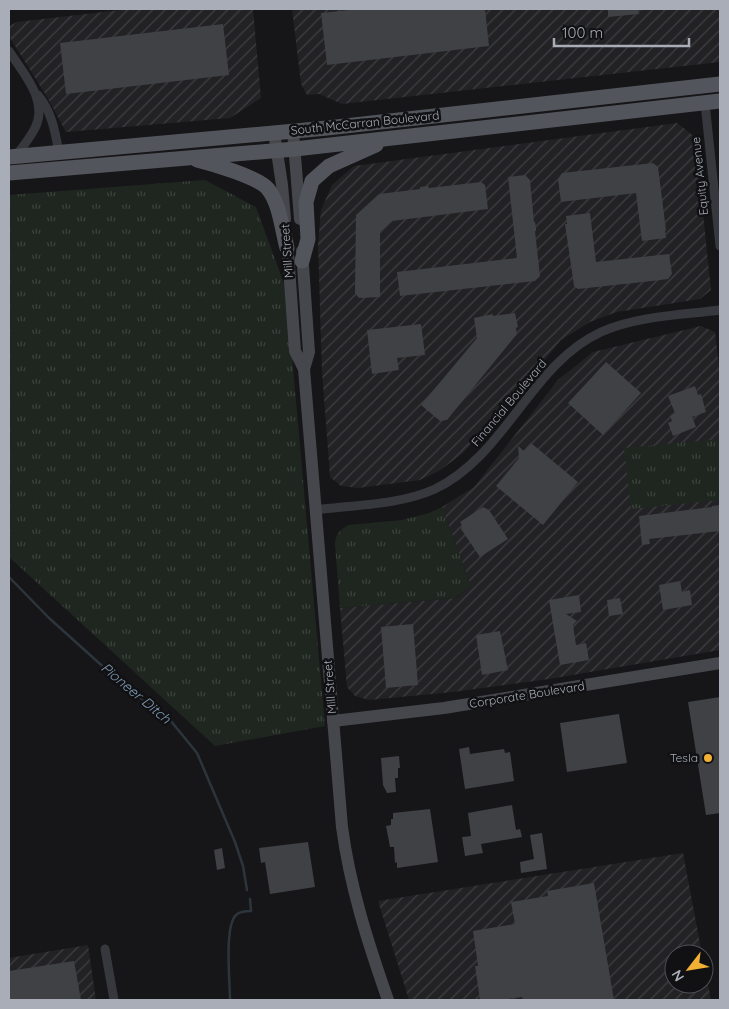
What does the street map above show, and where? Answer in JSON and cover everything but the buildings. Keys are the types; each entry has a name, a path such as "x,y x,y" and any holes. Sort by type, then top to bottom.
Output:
{"main road":[{"name":"South McCarran Boulevard","path":"12,157 293,131 720,84"},
{"path":"713,102 709,98 720,96"},
{"name":"South McCarran Boulevard","path":"9,173 295,149 713,102"},
{"name":"Mill Street","path":"293,131 309,352 304,369 342,827 351,882 364,931 388,1000"},
{"name":"Mill Street","path":"274,132 287,248 295,351 304,369"},
{"path":"302,261 308,239 306,202 312,181 329,166 392,138"},
{"path":"186,158 208,162 230,170 267,188 275,201 287,248"},
{"name":"Corporate Boulevard","path":"333,721 444,708 720,663"}],"street":[{"path":"9,51 50,114 59,153"},
{"path":"12,157 33,133 38,122 39,103 34,91"},
{"name":"Equity Avenue","path":"713,102 720,246"},
{"name":"Financial Boulevard","path":"316,510 400,500 434,489 462,472 481,456 556,365 584,341 602,331 633,321 720,310"},
{"path":"105,949 114,1000"}],"shaded area":[{"path":"129,9 253,9 261,98 230,118 66,132 47,97 10,38 9,29 11,25 17,22"},
{"path":"292,9 720,9 720,62 342,104 319,94 307,95 301,84"},
{"path":"677,123 695,137 711,290 700,299 617,312 590,322 561,340 522,388 463,453 439,471 420,480 358,488 341,486 330,477 322,371 318,245 321,210 332,185 354,166"},
{"path":"701,326 715,332 720,375 720,650 549,679 453,692 369,700 355,696 347,687 340,608 456,598 471,586 442,507 474,487 558,380 593,352"},
{"path":"683,853 700,944 664,944 664,994 710,994 711,1000 409,1000 378,901"},
{"path":"88,945 96,1000 9,1000 9,958"}],"green space":[{"path":"205,180 256,207 286,289 325,726 215,746 9,557 9,195"},
{"path":"720,439 720,500 631,509 624,448"},
{"path":"442,507 471,586 455,598 340,608 335,545 337,535 343,528 349,525 402,520 429,513"}],"waterway":[{"name":"Pioneer Ditch","path":"9,577 49,618 129,690 166,715 197,753 235,842 243,866 247,890"},
{"name":"Pioneer Ditch","path":"230,1000 228,955 230,931 232,921 236,915 241,912 251,911 250,899"}],"place":[{"name":"Tesla","path":"708,758"}]}
